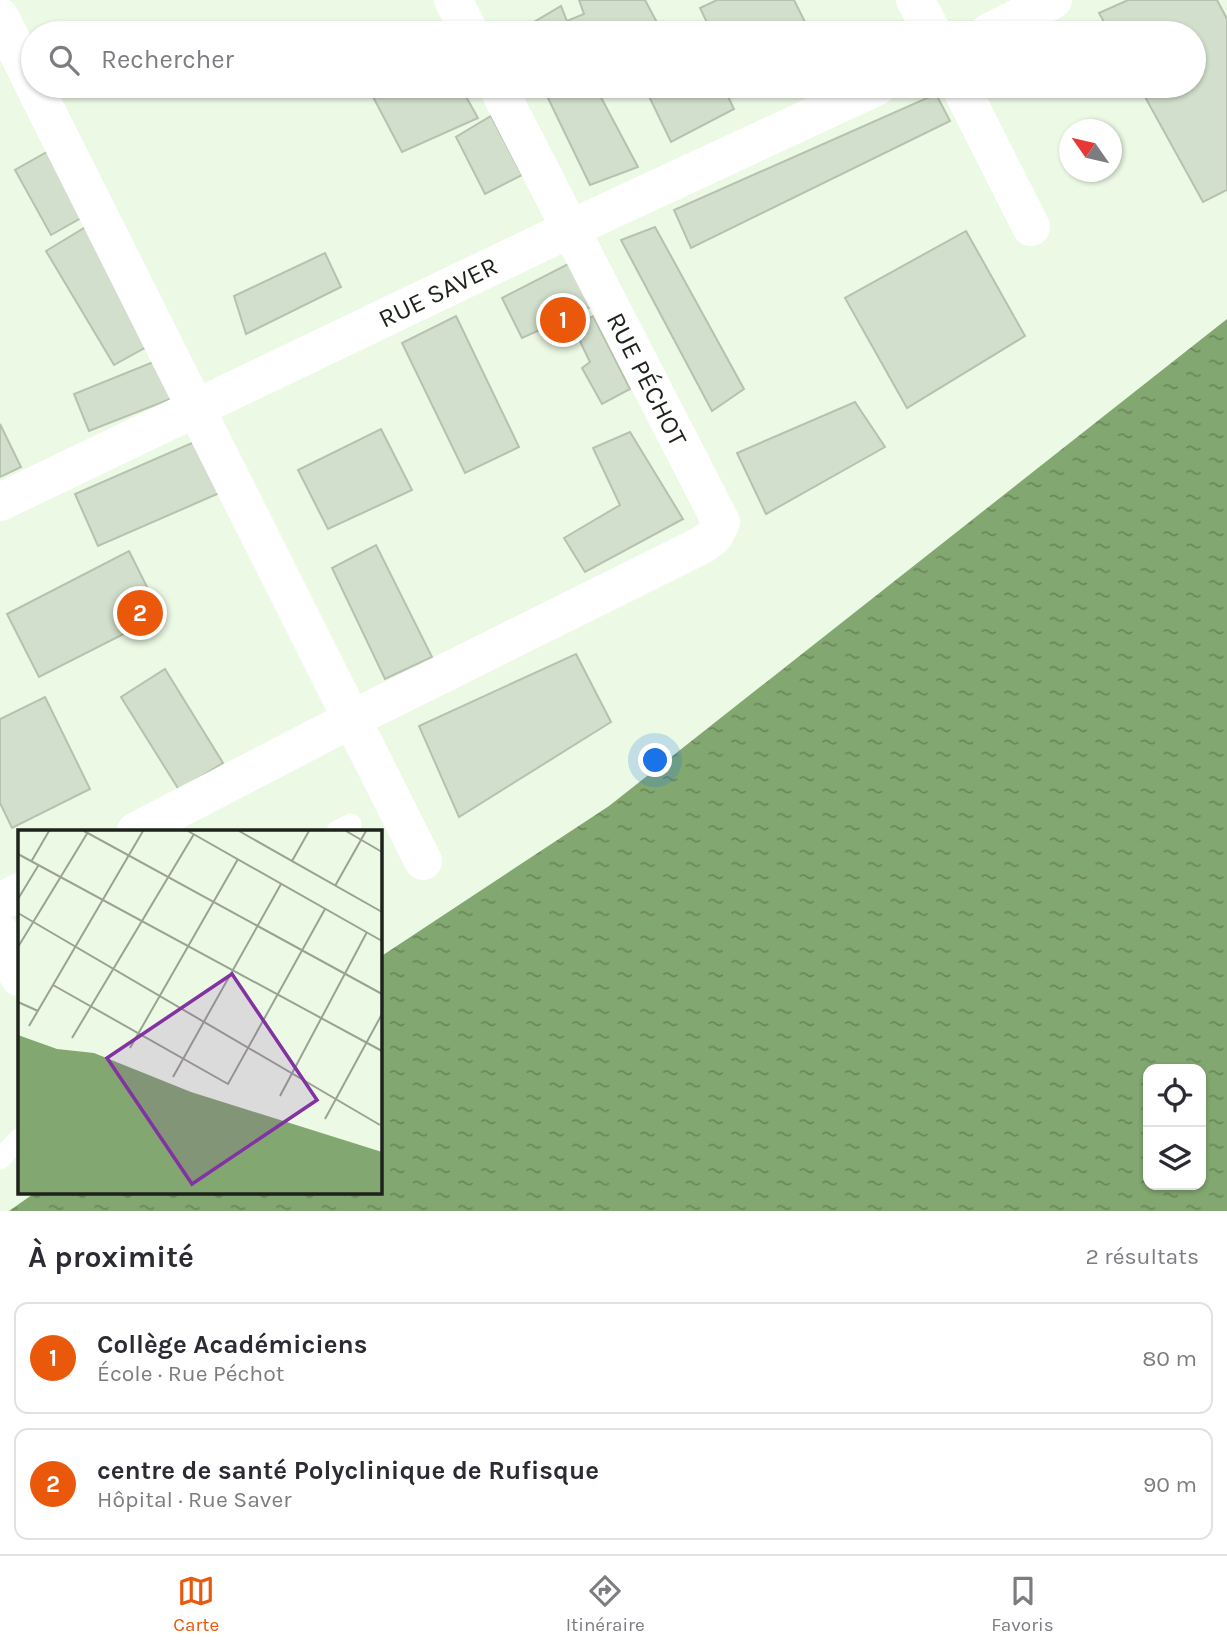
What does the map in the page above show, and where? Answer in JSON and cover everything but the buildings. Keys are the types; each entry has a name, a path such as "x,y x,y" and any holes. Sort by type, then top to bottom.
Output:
{"street":[{"path":"453,0 464,21"},
{"path":"915,0 926,21"},
{"path":"1012,21 1053,0"},
{"path":"0,17 21,59"},
{"path":"41,98 423,861"},
{"name":"RUE PÉCHOT","path":"352,719 702,545 714,536 721,522 503,98"},
{"name":"RUE SAVER","path":"0,502 570,229 852,98"},
{"path":"966,98 1031,227"},
{"path":"138,830 352,719"},
{"path":"0,902 18,893"},
{"path":"0,933 18,975"}],"lane":[{"path":"0,1159 18,1140"}],"water":[{"path":"1227,319 1227,1211 9,1211 33,1194 382,1194 382,956 609,806"}],"place":[{"name":"Collège Académiciens","path":"563,320"},
{"name":"centre de santé Polyclinique de Rufisque","path":"140,613"}]}
